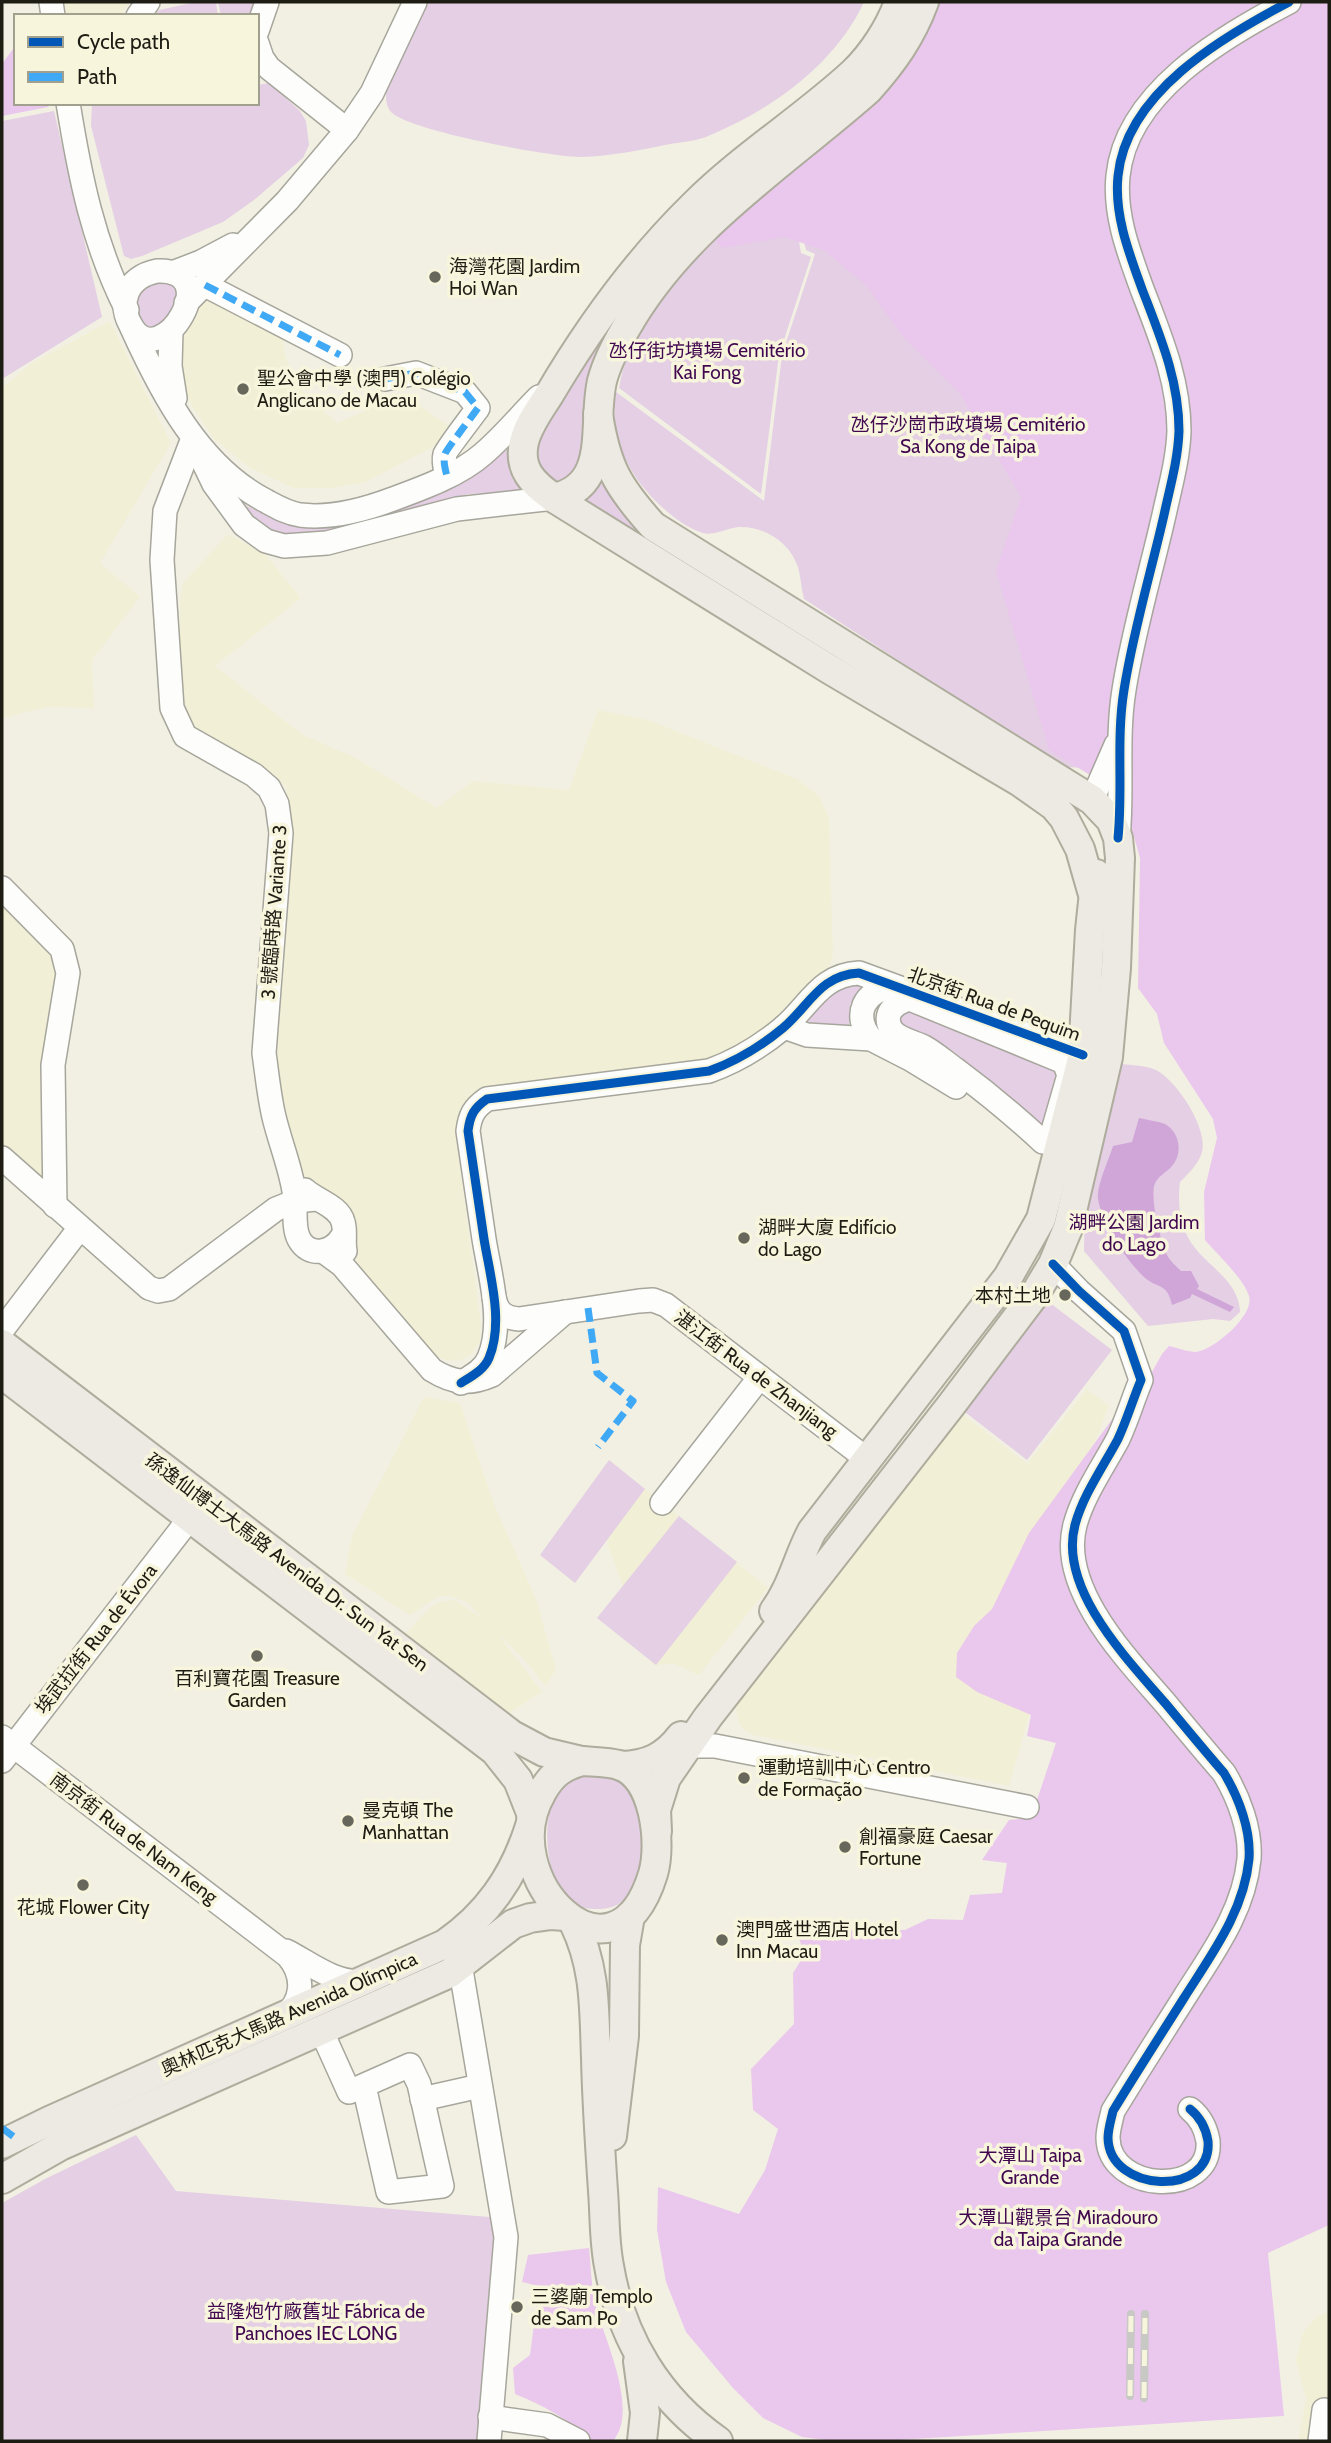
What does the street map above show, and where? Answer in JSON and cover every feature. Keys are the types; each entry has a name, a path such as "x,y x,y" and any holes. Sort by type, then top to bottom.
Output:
{"main road":[{"path":"899,2 882,37 855,71 695,204 650,252 608,304 560,375 530,426 524,443 526,472 532,482 554,498 829,669 1020,782 1054,806 1065,818 1080,849 1093,891"},
{"path":"554,498 567,495 578,488 591,470 602,383 615,348 634,315 664,273 698,235 868,90 892,63 909,38 923,2"},
{"path":"598,414 603,444 617,481 626,496 653,526 1092,800 1111,820 1118,838 1120,858 1116,968 1108,1057 1068,1228 1053,1264 1035,1294 952,1405 708,1717 702,1746 666,1778 656,1810 657,1858 647,1892 630,1916 625,1945 624,2036 608,2062"},
{"path":"718,2441 666,2395 637,2352 619,2313 608,2262 604,2208 608,2062 592,1974 583,1941 570,1920 554,1905 546,1892 531,1851 530,1821 537,1800 554,1774 567,1765 582,1761 621,1766 658,1760 671,1750 779,1604 811,1531 1008,1277 1026,1247 1041,1219 1083,1055 1096,876 1089,816 1092,800"},
{"path":"1083,1055 1096,1089 1097,1107"},
{"name":"孫逸仙博士大馬路 Avenida Dr. Sun Yat Sen","path":"2,1344 512,1735 544,1752 582,1761"},
{"name":"孫逸仙博士大馬路 Avenida Dr. Sun Yat Sen","path":"2,1374 495,1751 518,1780 530,1821"},
{"path":"868,1460 885,1467 898,1462 933,1418 952,1405"},
{"path":"621,1766 644,1788 657,1831"},
{"name":"奧林匹克大馬路 Avenida Olímpica","path":"6,2136 432,1951 471,1924 493,1901 518,1860 530,1821"},
{"name":"奧林匹克大馬路 Avenida Olímpica","path":"2,2179 60,2146 450,1973 513,1924 551,1915 570,1920"},
{"path":"570,1920 593,1928 612,1926 630,1916"},
{"path":"637,2352 645,2413 642,2441"}],"street":[{"path":"259,25 267,2"},
{"path":"179,414 170,366 171,331 186,303 287,201 347,130 372,93 415,2"},
{"path":"1118,838 1123,691 1174,470 1179,430 1176,388 1170,365 1134,267 1120,217 1118,176 1128,139 1147,105 1159,92 1229,38 1289,2"},
{"path":"259,49 269,68 347,130"},
{"path":"68,105 88,212 107,261 110,277 153,371 193,438 214,484 253,534 284,546 319,545 457,509 554,498"},
{"path":"74,141 83,105"},
{"path":"107,261 128,273 175,272 201,262 252,235"},
{"path":"175,272 187,284 186,303"},
{"path":"147,273 139,276 128,288 130,319 146,340 155,341 171,331"},
{"path":"205,285 340,355"},
{"path":"385,379 416,373 465,392 478,408 462,432 445,450 446,476"},
{"path":"166,507 188,491 202,485 214,484 250,501 286,512 317,516 368,508 446,476 482,455 560,375"},
{"path":"193,438 236,482 286,512"},
{"name":"3 號臨時路 Variante 3","path":"193,438 166,507 162,560 172,708 185,736 254,775 269,788 279,812 281,833 264,1053 273,1115 299,1203 340,1213 344,1229 342,1237"},
{"path":"368,508 381,515 383,525 379,530"},
{"path":"1092,800 1120,736"},
{"path":"2,888 54,939 66,958 68,973 53,1065 55,1206"},
{"path":"461,1383 478,1373 488,1361 493,1343 492,1287 468,1131 475,1107 487,1099 709,1071 737,1061 784,1027 830,979 859,973 1064,1062 1069,1075 1050,1141 1043,1142 1014,1115 925,1048 894,1034 889,1024 890,1012 900,1001 902,993"},
{"path":"871,1039 862,1023 864,1005 876,991 902,993"},
{"name":"北京街 Rua de Pequim","path":"902,993 1083,1055"},
{"path":"784,1027 807,1035 871,1039 921,1066 985,1108 1016,1133 1052,1177"},
{"path":"2,1158 149,1288 158,1291 169,1289 299,1203"},
{"path":"2,1167 155,1300 171,1301 264,1236 281,1231 299,1203"},
{"path":"299,1203 304,1246 323,1251 331,1249 342,1237"},
{"path":"2,1330 76,1233"},
{"path":"342,1237 348,1261 358,1283"},
{"path":"323,1251 342,1265 432,1370 445,1379 461,1383 477,1382 492,1376 565,1312"},
{"path":"1053,1264 1124,1331 1141,1380 1120,1435 1080,1511 1075,1526 1072,1543 1080,1582 1115,1645 1224,1773 1235,1792 1244,1818 1249,1846 1245,1879 1226,1931 1113,2111 1108,2139 1118,2163 1140,2178 1153,2182 1168,2182 1195,2172 1206,2157 1208,2147 1203,2125 1190,2109"},
{"name":"湛江街 Rua de Zhanjiang","path":"492,1287 495,1305 500,1314 508,1318 639,1301 653,1300 666,1305 868,1460"},
{"path":"662,1503 760,1377"},
{"name":"埃武拉街 Rua de Évora","path":"6,1748 190,1518"},
{"path":"702,1746 1027,1807"},
{"name":"南京街 Rua de Nam Keng","path":"6,1748 288,1956 300,1977 300,1989 297,2001 281,2018"},
{"name":"南京街 Rua de Nam Keng","path":"265,1939 337,1979 350,1982 369,1979"},
{"path":"460,1964 506,2237 488,2441"},
{"path":"321,2030 349,2092 410,2065 419,2084 442,2186 388,2192 364,2086"},
{"path":"422,2099 481,2086"},
{"path":"1320,2441 1324,2410 1329,2411"},
{"path":"491,2417 547,2425 578,2441"}],"shaded area":[{"path":"63,2 130,2 121,14 66,14"},
{"name":"聖公會中學 (澳門) Colégio Anglicano de Macau","path":"206,292 282,329 285,356 297,384 337,423 403,394 459,433 366,482 332,488 294,488 250,468 214,439 191,405 180,379 177,336"},
{"path":"110,321 171,443 100,563 140,597 92,660 94,708 48,707 2,718 2,388 32,363"},
{"path":"228,534 265,554 301,598 215,666 303,735 356,758 437,808 473,781 569,790 598,710 648,720 797,779 819,796 829,818 833,953 828,973 777,1023 729,1052 675,1069 495,1089 476,1093 461,1110 455,1131 481,1324 480,1342 471,1355 459,1361 444,1360 427,1349 356,1265 354,1229 331,1195 301,1176 277,1084 276,1041 292,840 286,787 268,770 205,739 188,726 179,687 180,601 183,583"},
{"path":"2,902 39,936 54,961 59,976 46,1189 2,1148"},
{"path":"1139,1118 1165,1124 1177,1138 1178,1156 1154,1186 1157,1221 1167,1255 1181,1271 1191,1271 1199,1286 1197,1289 1234,1307 1230,1312 1192,1294 1190,1298 1172,1305 1165,1289 1144,1277 1130,1261 1104,1218 1098,1198 1099,1186 1113,1146 1132,1142"},
{"path":"1087,1389 1109,1406 1080,1480 1068,1577 1009,1786 753,1735 745,1731 739,1724 735,1705 957,1410 1027,1464"},
{"path":"424,1397 460,1403 494,1504 536,1599 556,1670 545,1686 524,1659 497,1633 542,1692 509,1713 404,1635 432,1606 443,1601 455,1600 483,1619 468,1603 451,1596 439,1596 410,1615 345,1574 352,1536"},
{"path":"634,1480 768,1588 699,1675 674,1664 652,1665 605,1537"},
{"path":"1329,2311 1329,2441 1298,2441 1306,2399 1296,2360 1303,2333 1316,2317"}],"green space":[{"path":"196,2 216,2 218,14 156,14 159,10"},
{"path":"218,2 256,2 252,14 221,14"},
{"path":"429,2 864,2 852,25 818,66 754,114 697,140 581,157 512,148 451,135 403,119 391,112 387,105 386,92"},
{"name":"大潭山 Taipa Grande","path":"934,2 1329,2 1329,2225 1268,2253 1284,2416 898,2440 834,2441 802,2437 763,2418 733,2388 686,2332 666,2282 657,2230 658,2187 739,2214 765,2170 778,2129 753,2110 751,2069 794,2024 793,1973 805,1954 799,1939 859,1929 905,1930 928,1919 963,1920 970,1895 1002,1893 1007,1863 982,1860 1009,1820 1031,1818 1056,1743 1027,1736 1031,1715 977,1692 956,1677 957,1653 974,1626 992,1609 1029,1533 1124,1403 1148,1379 1162,1354 1169,1346 1196,1352 1213,1345 1240,1322 1249,1304 1249,1296 1242,1282 1205,1240 1204,1192 1217,1138 1213,1119 1164,1043 1157,1014 1138,988 1140,858 1124,801 1108,786 1049,750 996,571 1021,497 960,394 903,337 867,286 824,250 784,237 722,248 712,236 776,186 878,93"},
{"name":"氹仔沙崗市政墳場 Cemitério Sa Kong de Taipa","path":"938,24 1089,768 1063,767 804,599 794,558 783,544 767,533 739,527 703,533 678,520 657,502 635,475 626,460 616,428 616,392 764,501 782,355 815,254 806,250 800,226"},
{"path":"14,48 14,105 48,107 2,116 2,64"},
{"path":"269,83 300,111 306,121 309,145 303,158 254,200 223,222 142,256 131,259 124,256 91,126 92,105 259,105 259,85"},
{"path":"54,111 102,317 2,379 2,121"},
{"name":"氹仔街坊墳場 Cemitério Kai Fong","path":"797,230 801,253 811,257 779,355 761,494 619,388 632,348 652,312 678,274 705,244 723,235"},
{"path":"169,279 179,292 170,319 154,330 140,325 135,302 144,284"},
{"path":"632,301 587,444 573,476 563,480 550,479 537,471 535,435 619,303"},
{"path":"511,447 514,476 522,492 468,494 397,516 394,507 463,477"},
{"path":"597,475 1087,811 1076,812 581,499"},
{"path":"240,503 278,520 362,516 365,520 364,526 313,536 286,536 259,525"},
{"path":"858,983 863,986 850,1004 849,1025 809,1025 809,1015 817,1001 832,992"},
{"path":"902,1006 1046,1059 1056,1072 1056,1078 1045,1129 903,1032 895,1012"},
{"name":"湖畔公園 Jardim do Lago","path":"1113,1063 1156,1070 1173,1084 1196,1118 1203,1142 1202,1152 1196,1165 1180,1182 1180,1213 1191,1242 1225,1279 1238,1299 1240,1312 1230,1321 1213,1319 1148,1326 1084,1251 1085,1191"},
{"path":"1046,1300 1112,1350 1027,1460 961,1409"},
{"path":"609,1460 645,1489 575,1583 540,1555"},
{"path":"679,1516 737,1562 656,1665 597,1618"},
{"path":"597,1770 627,1787 635,1800 642,1832 642,1861 634,1888 626,1899 615,1906 588,1909 575,1905 564,1895 556,1881 547,1828 555,1795 563,1783 574,1776"},
{"name":"益隆炮竹廠舊址 Fábrica de Panchoes IEC LONG","path":"136,2135 176,2191 501,2218 489,2441 2,2441 2,2203"},
{"path":"589,2248 595,2302 621,2392 623,2411 620,2427 613,2441 591,2441 556,2414 515,2394 513,2368 530,2355 539,2286 522,2282 528,2255"}],"railway":[{"path":"1130,2396 1131,2314"},
{"path":"1144,2398 1145,2314"}],"marked path":[{"path":"205,285 340,355"},
{"path":"385,379 416,373 465,392 478,408 445,454 447,476"},
{"path":"588,1308 597,1373 633,1401 598,1447"},
{"path":"2,2128 14,2137"}],"cycle path":[{"path":"1118,838 1120,727 1124,690 1173,473 1179,431 1176,394 1167,358 1124,234 1118,205 1118,176 1125,146 1139,119 1158,94 1181,71 1235,32 1289,2"},
{"path":"461,1383 487,1362 495,1329 494,1299 468,1131 473,1112 487,1099 709,1071 739,1058 766,1041 834,979 859,973 1083,1055"},
{"path":"1053,1264 1124,1331 1141,1380 1118,1439 1088,1492 1075,1525 1072,1549 1077,1574 1086,1598 1116,1645 1224,1773 1235,1793 1248,1837 1246,1878 1241,1897 1225,1932 1113,2111 1108,2138 1113,2156 1125,2170 1141,2178 1160,2182 1179,2180 1195,2172 1205,2159 1208,2141 1202,2124 1190,2109"}],"place":[{"name":"海灣花園 Jardim Hoi Wan","path":"435,277"},
{"name":"聖公會中學 (澳門) Colégio Anglicano de Macau","path":"243,389"},
{"name":"湖畔大廈 Edifício do Lago","path":"744,1238"},
{"name":"本村土地","path":"1065,1295"},
{"name":"百利寶花園 Treasure Garden","path":"257,1656"},
{"name":"運動培訓中心 Centro de Formação","path":"744,1778"},
{"name":"曼克頓 The Manhattan","path":"348,1821"},
{"name":"創福豪庭 Caesar Fortune","path":"845,1847"},
{"name":"花城 Flower City","path":"83,1885"},
{"name":"澳門盛世酒店 Hotel Inn Macau","path":"722,1940"},
{"name":"三婆廟 Templo de Sam Po","path":"517,2307"}],"park label":[{"name":"大潭山觀景台 Miradouro da Taipa Grande","path":"1058,2228"}]}
